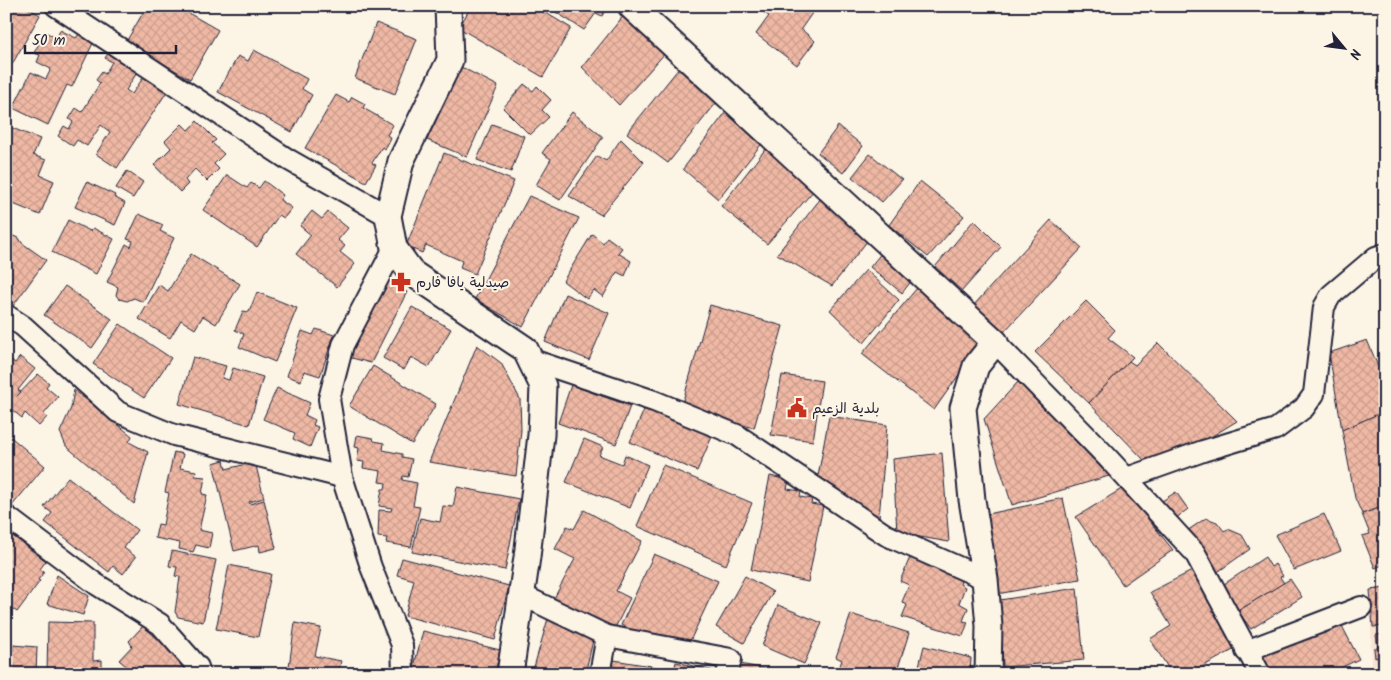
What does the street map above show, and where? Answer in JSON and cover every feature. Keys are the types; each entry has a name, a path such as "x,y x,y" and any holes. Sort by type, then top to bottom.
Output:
{"street":[{"path":"56,6 289,160 388,216"},
{"path":"448,6 450,60 401,161 388,216 394,248 412,273 525,349 543,386 527,557 520,594 510,674"},
{"path":"631,6 995,342 1127,478 1195,553 1260,674"},
{"path":"394,248 343,344 329,398 342,477 371,567 402,645 403,674"},
{"path":"1127,478 1203,451 1276,429 1304,408 1314,394 1324,307 1331,295 1376,257 1385,254"},
{"path":"6,315 23,326 118,412 174,435 342,477"},
{"path":"988,674 989,626 985,579 972,500 964,408 976,366 995,342"},
{"path":"529,359 654,401 737,435 886,535 985,579"},
{"path":"6,516 96,584 160,624 198,667 200,674"},
{"path":"520,594 607,636 730,659 727,674"},
{"path":"1246,651 1361,607"},
{"path":"600,674 607,636"}],"shaded area":[{"path":"1385,585 1385,674 1372,674 1370,590"}],"building":[{"path":"6,6 24,6 40,15 6,75"},
{"path":"147,6 188,6 185,11 218,30 190,79 126,42"},
{"path":"471,6 534,6 571,28 543,77 459,28"},
{"path":"546,6 607,6 602,16 596,13 584,30"},
{"path":"754,6 817,6 801,29 815,41 797,65 756,34 769,16"},
{"path":"624,15 666,52 619,105 582,67"},
{"path":"376,23 417,39 395,94 355,78"},
{"path":"60,30 76,38 79,34 94,41 72,87 67,85 48,125 13,108 31,72 46,79 51,69 37,62 40,55 34,53 45,32 57,38"},
{"path":"111,49 138,71 126,90 132,94 145,75 168,90 117,168 96,154 110,132 101,125 87,146 77,140 73,146 58,136 64,126 69,129 73,122 69,119 76,108 82,112 100,83 96,80 102,72 105,74 112,62 105,58"},
{"path":"254,50 307,79 302,89 312,95 292,132 218,92 238,56 248,61"},
{"path":"461,67 498,86 467,157 427,140"},
{"path":"679,68 717,102 668,163 627,133"},
{"path":"524,84 533,91 537,86 551,100 542,110 549,117 530,135 503,108"},
{"path":"336,95 349,102 352,97 365,104 363,108 393,125 387,135 391,138 385,149 382,147 372,163 376,165 366,182 305,148"},
{"path":"572,112 603,137 560,200 536,185 551,159 542,153"},
{"path":"726,112 763,142 718,199 683,169"},
{"path":"197,121 216,140 212,143 224,154 214,164 219,169 207,181 195,169 185,180 188,184 180,192 154,165 171,148 165,141 182,124 188,130"},
{"path":"492,124 524,136 511,172 477,160"},
{"path":"838,126 863,146 843,173 818,153"},
{"path":"12,128 40,139 33,155 46,160 40,175 54,181 40,215 6,201 6,141"},
{"path":"621,139 644,162 601,215 569,196 597,156 606,161"},
{"path":"767,147 815,189 767,244 721,206"},
{"path":"444,153 514,181 475,274 460,268 462,261 426,245 422,253 406,246"},
{"path":"870,154 902,180 882,202 852,177"},
{"path":"127,171 143,182 133,198 116,188"},
{"path":"227,175 247,188 251,183 259,188 264,181 283,195 280,200 292,208 284,218 279,215 257,247 203,210"},
{"path":"920,181 964,216 928,257 889,225"},
{"path":"87,182 115,195 114,197 125,203 115,225 75,207"},
{"path":"529,196 579,218 523,327 475,299"},
{"path":"821,198 868,240 832,286 777,254"},
{"path":"312,211 322,219 328,212 348,228 338,240 345,246 340,252 355,264 337,287 296,254 311,235 300,226"},
{"path":"139,214 163,225 160,231 174,238 143,302 134,298 127,301 119,299 116,295 118,287 107,282 126,244 131,247 133,241 127,239"},
{"path":"68,220 90,231 93,228 114,239 96,274 52,252"},
{"path":"974,220 1001,247 962,291 935,267"},
{"path":"1051,220 1082,248 1002,334 973,306"},
{"path":"592,234 603,243 607,237 622,248 618,253 631,261 625,276 617,272 603,297 594,290 587,299 563,281"},
{"path":"13,236 19,238 22,243 46,260 13,306 6,301 8,296 6,237 9,239"},
{"path":"887,246 916,275 902,293 870,267"},
{"path":"191,254 240,284 216,324 203,316 195,329 181,320 170,338 139,319 159,285 168,291"},
{"path":"866,270 899,300 864,343 830,310"},
{"path":"382,277 407,292 371,363 344,356"},
{"path":"65,286 112,319 92,348 44,315"},
{"path":"917,288 982,342 934,410 862,354"},
{"path":"257,292 297,308 275,362 239,347 244,334 235,330 243,311 249,312"},
{"path":"565,294 609,313 589,360 545,342"},
{"path":"1086,301 1115,330 1108,338 1133,357 1089,403 1035,352"},
{"path":"710,305 783,326 754,428 681,408"},
{"path":"412,307 451,329 429,367 411,357 404,370 383,358"},
{"path":"120,324 171,358 144,398 93,364"},
{"path":"316,329 334,335 320,376 304,371 301,381 287,376 302,331 313,335"},
{"path":"1367,340 1385,383 1385,411 1342,430 1329,353"},
{"path":"1158,343 1237,421 1201,443 1145,461 1089,403 1129,361 1135,365"},
{"path":"477,345 501,363 520,399 521,430 516,476 429,462"},
{"path":"6,356 15,363 20,357 35,369 18,390 21,392 38,374 49,383 46,387 58,397 44,414 47,417 39,426 25,413 22,418 6,405"},
{"path":"193,357 226,366 222,378 229,380 233,368 263,377 249,425 179,404"},
{"path":"373,366 436,404 412,444 349,406"},
{"name":"بلدية الزعيم","path":"782,375 822,381 813,441 771,435"},
{"path":"1018,382 1109,476 1012,505 984,419"},
{"path":"571,385 630,406 616,444 558,423"},
{"path":"277,388 310,403 305,415 315,420 313,425 318,427 310,447 293,439 295,433 263,419"},
{"path":"74,390 132,436 129,442 148,452 134,504 66,446 60,432 71,408"},
{"path":"647,403 714,432 697,471 630,442"},
{"path":"1385,411 1385,506 1362,514 1355,498 1342,430"},
{"path":"829,416 887,425 879,518 817,482"},
{"path":"6,433 45,466 11,507 6,503"},
{"path":"357,435 373,438 374,441 384,443 383,450 402,454 402,457 412,459 408,477 403,476 402,480 417,483 413,506 420,507 411,547 386,543 387,538 378,537 379,510 391,511 392,508 379,506 382,489 385,489 386,483 379,482 381,471 363,468 364,462 357,461 359,448 355,447"},
{"path":"584,439 603,447 599,455 622,464 625,455 648,465 630,508 566,482"},
{"path":"174,452 183,454 180,468 196,471 195,476 205,477 202,494 207,495 199,530 212,533 209,548 196,545 193,552 179,549 180,543 155,538 158,524 163,525 169,493 165,492"},
{"path":"942,453 949,542 897,533 893,459"},
{"path":"224,460 226,469 255,462 264,498 249,502 250,504 264,500 276,548 260,552 259,545 234,551 213,463"},
{"path":"663,465 752,503 726,565 637,526"},
{"path":"770,476 789,480 787,489 801,491 800,497 812,499 811,504 823,506 808,582 751,570"},
{"path":"68,477 137,530 124,548 136,557 123,574 113,566 109,572 45,522 52,513 44,507"},
{"path":"457,487 519,499 505,570 412,552 420,518 440,522 443,506 453,507"},
{"path":"1123,488 1173,550 1123,585 1076,517"},
{"path":"1176,492 1188,509 1172,521 1159,503"},
{"path":"1063,498 1080,579 997,594 988,514"},
{"path":"1385,506 1385,564 1375,568 1362,536 1370,534 1362,514"},
{"path":"584,510 642,541 616,591 630,598 612,634 552,602 575,559 555,549 567,526 574,529"},
{"path":"1324,514 1341,551 1294,570 1275,535"},
{"path":"1206,518 1217,522 1224,531 1228,529 1242,535 1250,549 1212,576 1184,533"},
{"path":"6,531 46,561 40,569 44,572 38,580 40,581 17,612 6,604"},
{"path":"172,551 216,560 203,622 178,617 175,612 180,577 175,576 177,567 169,566"},
{"path":"654,554 718,581 690,641 641,635 621,625"},
{"path":"911,555 963,576 960,584 965,587 959,603 968,608 963,621 968,622 963,636 902,617 907,605 902,602 909,585 900,581"},
{"path":"1265,557 1271,567 1275,564 1283,576 1280,577 1284,583 1238,611 1221,586"},
{"path":"402,558 509,586 495,640 405,616 414,580 397,575"},
{"path":"229,565 271,574 258,637 216,629"},
{"path":"1194,570 1235,649 1189,674 1172,674 1150,639 1171,626 1150,592"},
{"path":"57,575 89,596 83,615 47,604"},
{"path":"745,576 773,592 744,643 716,627"},
{"path":"1290,579 1302,597 1251,629 1238,611"},
{"path":"1077,588 1084,660 1003,667 1000,600"},
{"path":"1385,588 1385,626 1373,627 1370,590"},
{"path":"778,605 822,623 804,664 762,646"},
{"path":"851,614 909,633 896,674 837,674 842,660 836,657"},
{"path":"549,615 594,636 586,670 534,667"},
{"path":"48,622 93,623 93,661 102,660 102,674 47,674"},
{"path":"1340,622 1359,659 1328,674 1266,674 1257,659"},
{"path":"295,623 321,628 315,656 341,661 338,674 288,674"},
{"path":"143,626 185,663 175,674 162,674 159,671 156,674 135,674 119,660 132,646 129,641"},
{"path":"423,631 500,650 495,674 412,674"},
{"path":"1385,634 1385,671 1379,672 1378,657 1375,658 1374,648 1378,648 1376,635"},
{"path":"13,645 37,647 36,674 6,674 6,651 13,651"},
{"path":"924,646 971,658 970,674 917,674"},
{"path":"614,660 657,667 656,674 612,674"},
{"path":"676,662 715,671 714,674 673,674"},
{"path":"740,664 792,674 737,674"}],"place":[{"name":"صيدلية يافا فارم","path":"401,282"},
{"name":"بلدية الزعيم","path":"797,408"}]}
